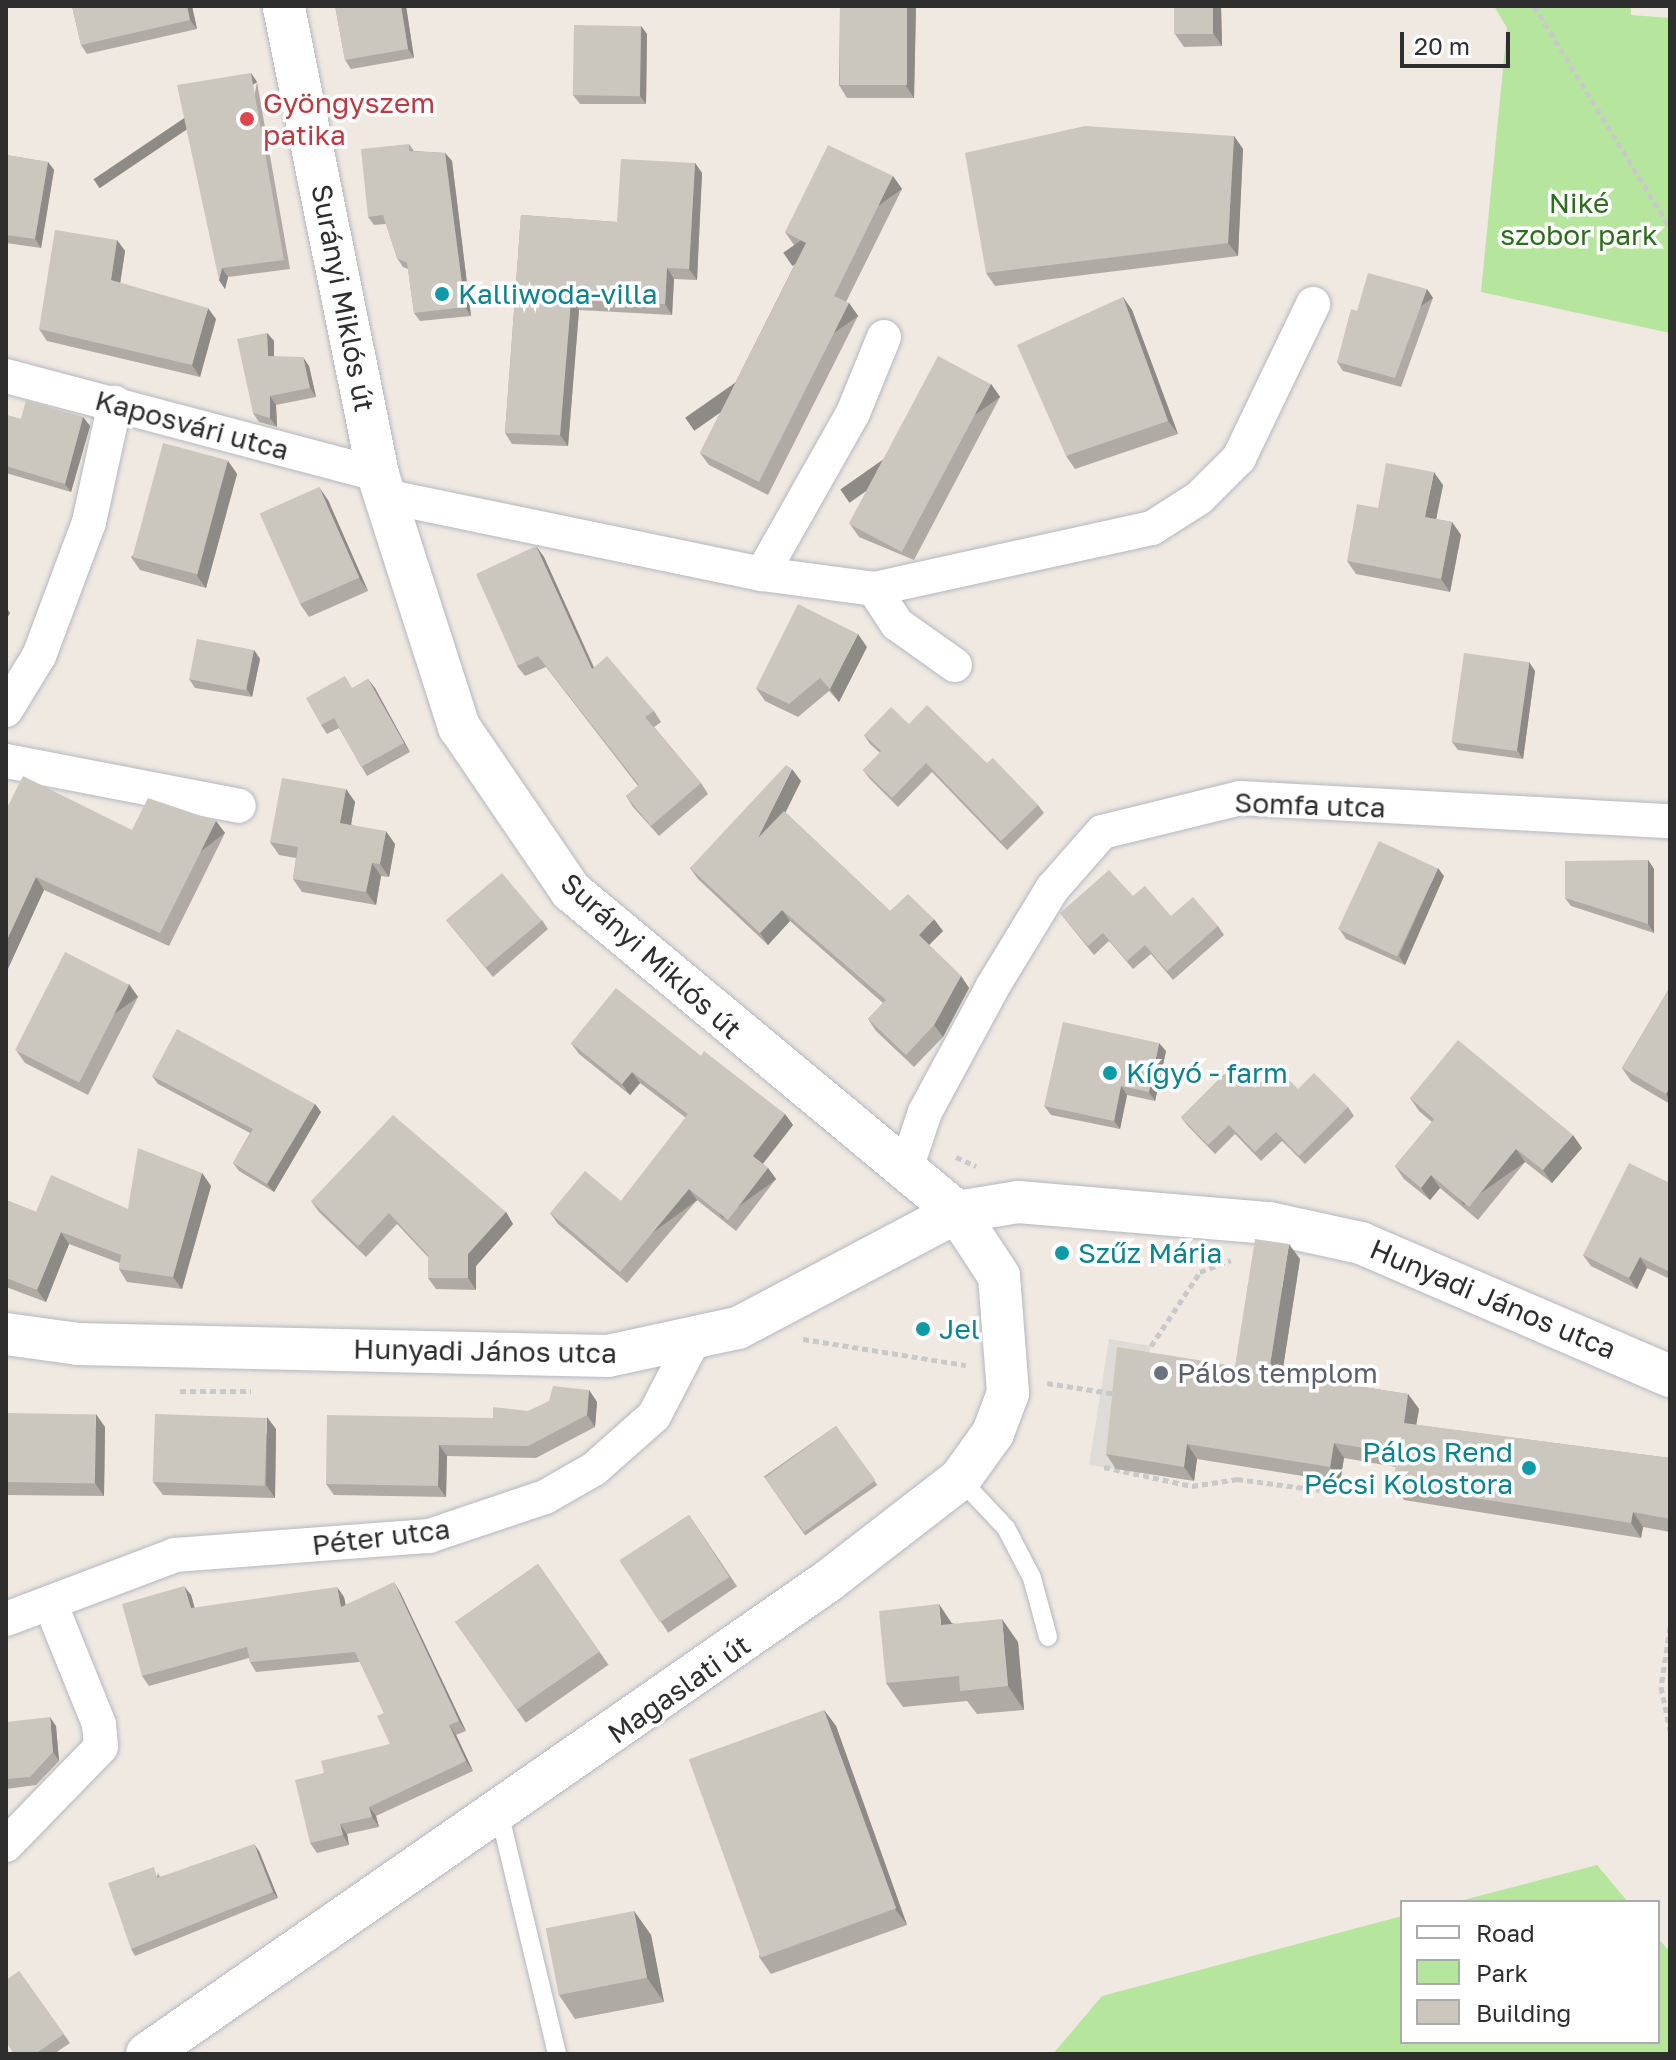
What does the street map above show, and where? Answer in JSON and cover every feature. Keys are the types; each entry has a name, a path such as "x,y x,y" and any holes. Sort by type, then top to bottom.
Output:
{"street":[{"name":"Surányi Miklós út","path":"284,6 382,485 459,727 571,891 729,1029 907,1166 957,1212"},
{"path":"382,485 762,574 874,589 1152,528 1199,498 1239,458 1313,304"},
{"path":"762,574 853,413 884,337"},
{"name":"Kaposvári utca","path":"6,376 115,403 382,485"},
{"path":"6,710 39,656 89,522 115,403"},
{"path":"874,589 897,624 955,665"},
{"path":"6,761 239,806"},
{"name":"Somfa utca","path":"907,1166 925,1112 993,986 1052,889 1102,832 1240,798 1670,821"},
{"name":"Hunyadi János utca","path":"6,1334 78,1344 608,1356 692,1343 836,1281 957,1212 1018,1202 1269,1223 1361,1243 1670,1376"},
{"name":"Magaslati út","path":"147,2054 725,1659 960,1479 993,1433 1008,1393 1008,1328 999,1276 957,1212"},
{"name":"Péter utca","path":"6,1619 175,1555 429,1536 545,1497 594,1469 654,1416 692,1343"},
{"path":"6,1845 101,1747 99,1724 50,1603"}],"lane":[{"path":"960,1479 1006,1528 1032,1578 1048,1637"},
{"path":"499,1812 557,2054"}],"path":[{"path":"1534,6 1670,228"},
{"path":"1151,1346 1200,1272 1243,1256"},
{"path":"789,1336 972,1366"},
{"path":"1034,1381 1122,1395"},
{"path":"1104,1467 1192,1486 1237,1479 1319,1490 1321,1479"},
{"path":"1670,1627 1661,1687 1670,1730"}],"green space":[{"name":"Niké szobor park","path":"1494,6 1631,6 1631,15 1670,18 1670,333 1481,292 1507,28"},
{"path":"1597,1865 1626,1900 1464,1900"},
{"path":"1400,1917 1400,2044 1660,2044 1660,1940 1670,1952 1670,2054 1053,2054 1102,1996"}],"shaded area":[{"path":"1109,1339 1151,1346 1116,1469 1089,1465"}],"building":[{"path":"72,6 187,6 190,20 81,45"},
{"path":"335,6 401,6 408,49 345,60"},
{"path":"840,6 907,6 907,85 840,85"},
{"path":"1174,6 1213,6 1213,34 1174,34"},
{"path":"574,25 641,26 640,96 573,95"},
{"path":"251,73 284,260 222,268 219,280 177,85"},
{"path":"1085,126 1234,136 1228,243 986,273 965,153"},
{"path":"409,144 409,151 445,153 465,307 414,313 407,263 397,258 383,215 368,217 361,149"},
{"path":"828,145 893,176 834,296 849,303 759,482 700,453 806,243 785,232"},
{"path":"6,155 48,162 35,239 6,235"},
{"path":"621,159 695,163 689,269 667,268 665,304 571,300 560,435 505,433 521,215 617,222"},
{"path":"55,230 117,240 111,280 208,308 192,365 39,329"},
{"path":"1368,273 1427,289 1395,378 1337,362 1351,309 1357,311"},
{"path":"1123,297 1168,421 1066,456 1017,345"},
{"path":"267,333 268,356 303,357 310,388 270,396 270,418 253,413 237,339"},
{"path":"938,356 991,384 902,552 849,524"},
{"path":"26,400 83,417 65,484 6,466 6,415 21,419"},
{"path":"163,443 228,460 197,574 132,557"},
{"path":"1386,463 1434,472 1425,517 1452,522 1441,579 1347,561 1357,504 1378,508"},
{"path":"319,487 359,577 300,604 260,513"},
{"path":"536,546 592,669 607,656 654,711 645,717 701,783 651,826 626,796 639,785 538,656 517,666 476,574"},
{"path":"798,604 858,634 830,689 820,678 789,704 756,688"},
{"path":"197,639 254,650 246,690 189,679"},
{"path":"1464,653 1529,662 1517,751 1451,742"},
{"path":"345,676 352,688 368,679 404,743 361,767 334,718 321,725 306,698"},
{"path":"927,705 987,763 993,758 1038,805 1001,841 926,763 892,798 863,770 881,751 864,735 891,707 909,724"},
{"path":"786,765 792,769 758,838 784,811 890,911 908,894 934,919 919,935 961,976 934,1025 906,1055 868,1019 886,1000 782,910 760,933 690,868"},
{"path":"23,776 132,830 148,798 216,821 160,933 36,877 6,942 6,810"},
{"path":"282,778 346,789 340,823 386,831 380,864 372,863 366,892 293,879 298,847 270,842"},
{"path":"1379,841 1438,868 1397,956 1338,929"},
{"path":"1648,860 1648,924 1565,898 1565,861"},
{"path":"1109,870 1133,896 1145,886 1171,916 1193,897 1218,926 1167,971 1145,945 1127,961 1103,933 1088,946 1060,913"},
{"path":"502,873 542,920 486,967 446,920"},
{"path":"65,952 129,985 79,1083 15,1050"},
{"path":"1670,987 1670,1087 1666,1094 1622,1068"},
{"path":"616,988 701,1056 704,1051 785,1114 753,1156 768,1168 728,1220 689,1189 620,1272 550,1213 585,1171 621,1201 688,1114 632,1072 622,1084 571,1043"},
{"name":"Kígyó - farm","path":"1063,1022 1159,1043 1149,1092 1121,1086 1114,1121 1044,1106"},
{"path":"177,1029 315,1104 267,1184 233,1163 253,1129 152,1076"},
{"path":"1458,1040 1573,1135 1543,1170 1516,1149 1469,1207 1431,1175 1421,1188 1395,1166 1434,1119 1410,1098"},
{"path":"1232,1066 1255,1088 1276,1067 1298,1089 1314,1073 1348,1107 1299,1156 1276,1132 1255,1152 1229,1125 1208,1145 1181,1117"},
{"path":"393,1115 506,1212 468,1254 468,1278 428,1278 428,1255 389,1213 358,1246 311,1201"},
{"path":"138,1148 202,1173 173,1277 119,1269 121,1255 61,1232 37,1290 6,1278 6,1200 36,1212 51,1175 128,1209"},
{"path":"1629,1163 1670,1183 1670,1272 1640,1257 1629,1278 1583,1255"},
{"path":"1255,1239 1289,1244 1269,1372 1408,1394 1404,1423 1670,1458 1670,1519 1633,1512 1631,1523 1393,1485 1398,1454 1334,1443 1330,1467 1187,1444 1184,1467 1106,1454 1117,1347 1235,1366"},
{"path":"553,1386 589,1390 587,1415 528,1446 439,1445 438,1486 326,1484 327,1415 493,1418 493,1407 528,1411 549,1401"},
{"path":"6,1413 96,1415 95,1484 6,1482"},
{"path":"155,1414 267,1418 265,1486 153,1482"},
{"path":"836,1426 875,1480 804,1532 765,1478"},
{"path":"689,1515 729,1577 660,1622 619,1560"},
{"path":"538,1564 599,1652 517,1710 455,1622"},
{"path":"394,1582 459,1721 449,1725 466,1761 369,1807 372,1817 340,1824 343,1835 310,1843 295,1780 324,1773 321,1761 390,1744 377,1716 384,1713 355,1652 250,1662 247,1647 142,1676 122,1604 184,1586 191,1608 337,1587 341,1607"},
{"path":"939,1604 941,1625 1002,1619 1008,1686 960,1691 959,1676 886,1683 879,1611"},
{"path":"824,1710 896,1908 761,1958 689,1759"},
{"path":"50,1717 53,1752 30,1777 6,1779 6,1722"},
{"path":"254,1844 273,1892 131,1949 108,1883 154,1867 157,1878"},
{"path":"634,1911 647,1978 559,1995 546,1928"},
{"path":"19,1971 64,2034 35,2054 14,2054 6,2042 6,1980"}],"place":[{"name":"Gyöngyszem patika","path":"247,119"},
{"name":"Kalliwoda-villa","path":"442,294"},
{"name":"Kígyó - farm","path":"1110,1073"},
{"name":"Szűz Mária","path":"1062,1253"},
{"name":"Jel","path":"923,1329"},
{"name":"Pálos templom","path":"1161,1373"},
{"name":"Pálos Rend Pécsi Kolostora","path":"1529,1468"}]}
